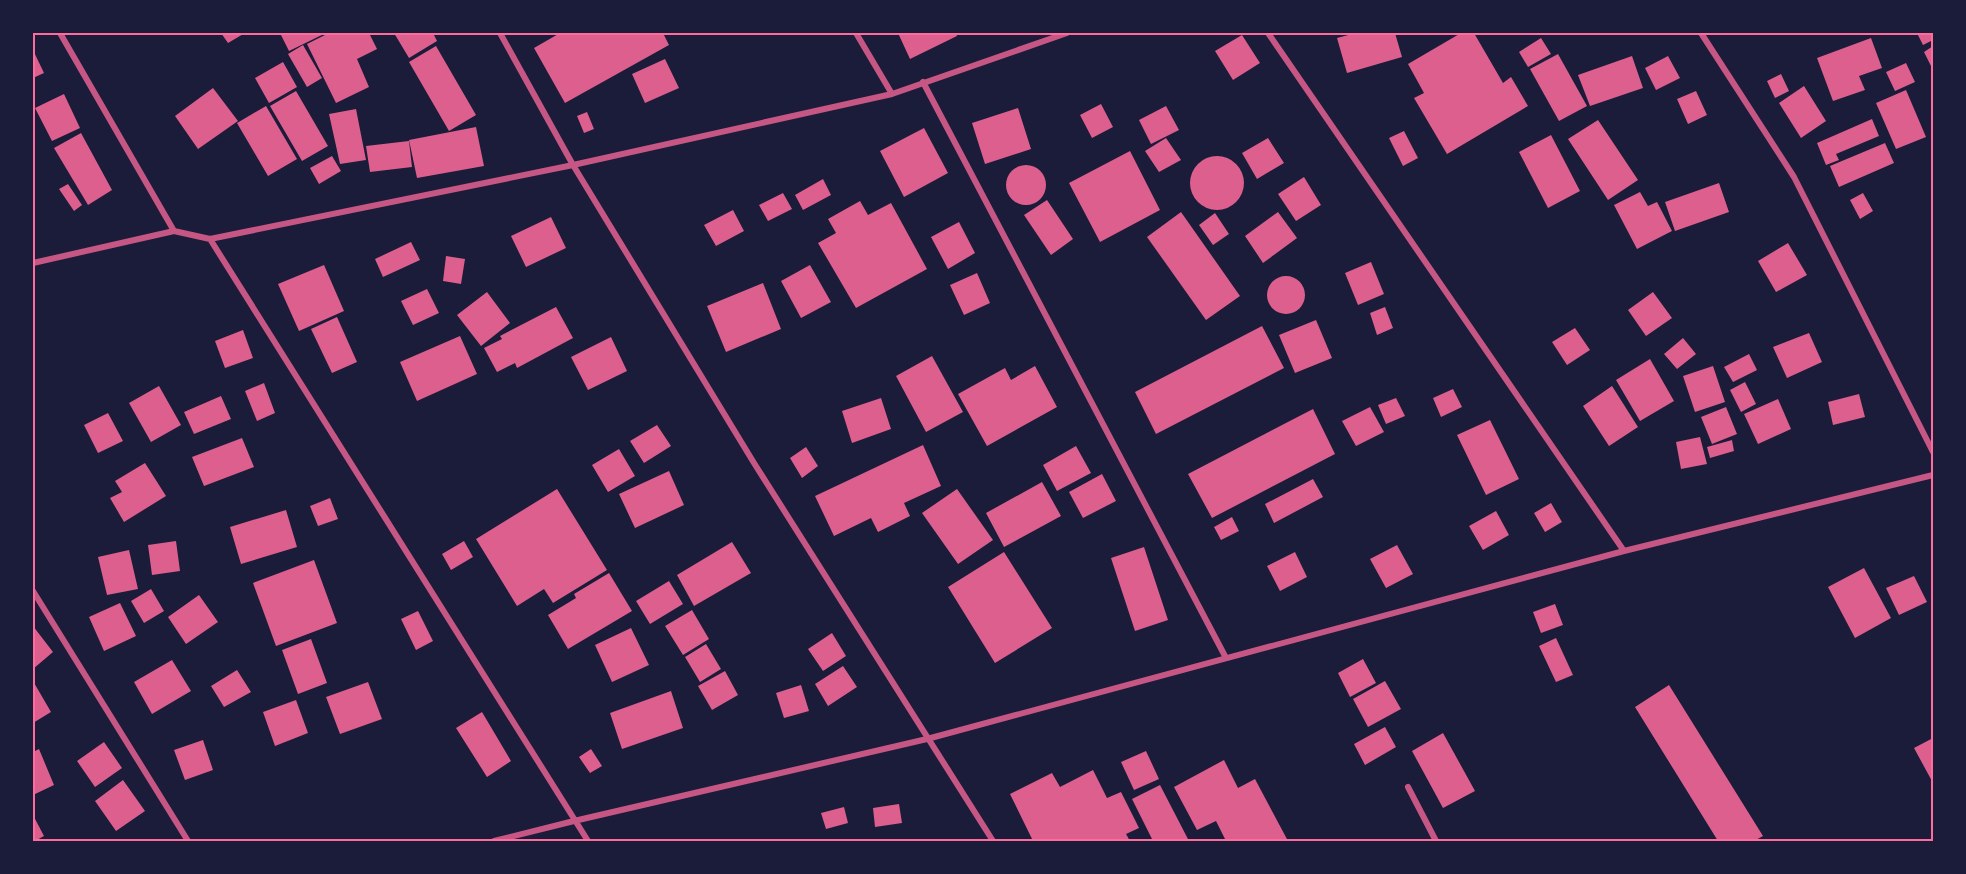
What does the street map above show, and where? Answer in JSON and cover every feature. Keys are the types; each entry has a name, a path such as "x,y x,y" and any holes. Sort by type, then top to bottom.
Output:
{"street":[{"path":"60,33 174,231"},
{"path":"500,33 573,165 748,453 993,841"},
{"path":"856,33 892,94"},
{"path":"33,263 174,231 210,239 573,165 892,94 1067,33"},
{"path":"1268,33 1624,551"},
{"path":"1701,33 1794,177 1933,452"},
{"path":"923,82 1226,658"},
{"path":"210,239 588,841"},
{"path":"494,841 927,739 1624,551 1933,475"},
{"path":"33,591 188,841"},
{"path":"1408,787 1436,841"}],"building":[{"path":"221,33 245,33 228,43"},
{"path":"280,33 326,33 289,51"},
{"path":"329,33 369,33 377,49 357,59 369,87 336,103 307,44"},
{"path":"394,33 433,33 437,41 409,58"},
{"path":"560,33 663,33 669,45 565,103 534,48"},
{"path":"898,33 956,33 957,36 910,59"},
{"path":"1356,33 1395,33 1402,57 1347,73 1337,38"},
{"path":"1461,33 1474,33 1503,83 1511,77 1528,106 1447,154 1414,98 1424,93 1408,64"},
{"path":"1917,33 1933,33 1933,40 1923,45"},
{"path":"1242,35 1260,63 1233,80 1215,51"},
{"path":"1541,38 1551,54 1528,67 1519,52"},
{"path":"1871,38 1882,68 1859,76 1865,90 1833,101 1817,58"},
{"path":"303,45 322,78 307,87 288,54"},
{"path":"436,46 476,115 449,131 409,62"},
{"path":"1933,46 1933,70 1924,52"},
{"path":"33,50 44,73 33,78"},
{"path":"1558,54 1587,106 1559,121 1530,69"},
{"path":"1632,56 1643,88 1590,106 1578,75"},
{"path":"1668,56 1680,78 1656,90 1645,68"},
{"path":"665,59 679,88 645,103 632,74"},
{"path":"283,62 297,87 269,103 255,78"},
{"path":"1906,63 1915,82 1895,91 1886,72"},
{"path":"1781,74 1789,91 1775,98 1767,81"},
{"path":"1804,86 1826,121 1801,138 1779,103"},
{"path":"213,88 238,121 198,149 175,116"},
{"path":"1906,90 1926,137 1896,149 1876,103"},
{"path":"296,91 328,146 302,161 270,106"},
{"path":"1696,91 1707,115 1688,124 1677,99"},
{"path":"64,94 80,128 52,141 35,108"},
{"path":"1101,104 1113,127 1092,138 1080,115"},
{"path":"266,106 297,159 268,176 237,123"},
{"path":"1166,106 1179,130 1151,144 1139,120"},
{"path":"1018,108 1031,149 985,164 972,123"},
{"path":"356,109 366,160 340,164 329,114"},
{"path":"587,112 594,129 584,133 577,116"},
{"path":"1872,119 1879,136 1836,154 1839,160 1826,165 1817,143"},
{"path":"1598,120 1638,180 1608,200 1568,139"},
{"path":"476,127 484,166 417,178 409,140"},
{"path":"924,128 948,173 904,197 880,151"},
{"path":"1404,131 1418,158 1403,166 1389,138"},
{"path":"81,133 112,190 88,205 54,148"},
{"path":"1551,135 1580,191 1548,208 1519,152"},
{"path":"1166,138 1181,160 1159,172 1145,151"},
{"path":"1268,138 1284,163 1257,179 1242,153"},
{"path":"409,141 412,167 370,172 366,146"},
{"path":"1885,143 1894,163 1839,187 1830,166"},
{"path":"1130,151 1160,210 1100,242 1069,183"},
{"path":"332,156 341,171 319,184 310,168"},
{"path":"1217,156 1227,158 1236,164 1242,173 1244,183 1242,193 1236,202 1227,208 1217,210 1207,208 1198,202 1192,193 1190,183 1192,173 1198,164 1207,158"},
{"path":"1026,165 1040,171 1046,185 1040,199 1026,205 1012,199 1006,185 1012,171"},
{"path":"1304,177 1321,205 1296,221 1278,194"},
{"path":"823,179 831,195 803,210 795,195"},
{"path":"1719,183 1729,212 1675,231 1665,202"},
{"path":"68,184 82,205 74,211 59,189"},
{"path":"1640,192 1648,206 1657,202 1672,231 1637,249 1614,205"},
{"path":"783,193 792,209 768,221 759,205"},
{"path":"1863,193 1873,211 1860,219 1850,200"},
{"path":"1047,200 1073,239 1051,255 1024,215"},
{"path":"860,201 868,215 891,203 927,269 856,308 818,243 836,233 828,219"},
{"path":"733,210 744,231 716,246 704,225"},
{"path":"1181,212 1240,296 1206,320 1147,237"},
{"path":"1278,212 1297,238 1263,263 1245,236"},
{"path":"1215,213 1229,234 1213,245 1199,225"},
{"path":"551,217 566,248 526,267 511,236"},
{"path":"959,222 975,253 948,269 931,237"},
{"path":"411,242 420,260 383,277 375,259"},
{"path":"1788,243 1807,275 1776,292 1758,261"},
{"path":"446,256 465,259 461,284 443,281"},
{"path":"1371,262 1384,294 1358,305 1345,273"},
{"path":"324,265 344,311 299,331 278,284"},
{"path":"810,265 831,302 801,318 781,281"},
{"path":"977,273 990,303 964,315 950,285"},
{"path":"1286,276 1300,281 1305,295 1300,309 1286,314 1272,309 1267,295 1272,281"},
{"path":"763,283 781,329 726,352 707,306"},
{"path":"427,289 439,313 413,325 401,301"},
{"path":"487,292 510,323 481,346 457,315"},
{"path":"1653,292 1672,318 1646,336 1628,310"},
{"path":"556,307 573,338 517,368 515,363 497,372 484,348 502,339 500,336"},
{"path":"1385,307 1393,328 1377,335 1370,313"},
{"path":"337,317 357,362 332,373 311,329"},
{"path":"1316,320 1332,358 1295,373 1279,335"},
{"path":"1262,326 1284,368 1156,434 1135,392"},
{"path":"1575,328 1590,350 1567,365 1552,342"},
{"path":"243,330 253,358 225,368 215,341"},
{"path":"1809,333 1822,362 1787,378 1773,347"},
{"path":"460,336 477,374 417,401 400,362"},
{"path":"611,337 627,371 588,390 571,357"},
{"path":"1683,338 1696,354 1677,369 1664,354"},
{"path":"1749,354 1757,370 1733,382 1724,367"},
{"path":"932,356 963,412 926,432 896,376"},
{"path":"1650,359 1674,401 1640,421 1616,380"},
{"path":"1035,366 1057,407 987,446 958,394 1005,368 1011,380"},
{"path":"1713,366 1725,402 1695,412 1683,376"},
{"path":"1745,382 1756,404 1741,412 1730,390"},
{"path":"264,383 275,413 257,421 245,391"},
{"path":"159,386 181,425 151,442 129,403"},
{"path":"1612,386 1638,427 1609,446 1583,406"},
{"path":"1453,389 1462,407 1441,417 1433,398"},
{"path":"1859,394 1865,417 1833,425 1828,402"},
{"path":"221,396 231,419 194,434 184,412"},
{"path":"881,398 891,429 852,443 842,411"},
{"path":"1396,398 1405,416 1386,424 1378,405"},
{"path":"1778,399 1791,429 1758,444 1744,414"},
{"path":"1370,407 1384,432 1356,446 1342,421"},
{"path":"1726,407 1737,434 1712,444 1701,417"},
{"path":"1313,409 1335,454 1212,518 1188,474"},
{"path":"108,413 123,441 98,453 84,425"},
{"path":"1490,420 1519,479 1486,495 1457,435"},
{"path":"657,425 671,446 644,463 630,441"},
{"path":"1700,437 1707,464 1681,469 1676,442"},
{"path":"242,438 254,467 204,486 192,457"},
{"path":"1732,440 1734,451 1710,458 1707,447"},
{"path":"923,445 941,486 904,503 910,516 878,532 871,518 834,536 815,496"},
{"path":"1076,446 1091,473 1057,491 1043,465"},
{"path":"806,447 818,466 802,478 790,458"},
{"path":"619,449 635,476 608,492 592,465"},
{"path":"145,463 166,496 124,522 110,498 122,492 115,481"},
{"path":"669,471 684,505 635,528 619,494"},
{"path":"1102,474 1116,501 1083,518 1069,492"},
{"path":"1313,479 1323,497 1274,523 1265,504"},
{"path":"1042,482 1061,516 1004,547 986,513"},
{"path":"557,489 607,570 553,603 544,589 517,606 476,539"},
{"path":"957,489 993,540 958,564 922,513"},
{"path":"330,498 338,519 318,526 310,506"},
{"path":"1551,503 1562,522 1545,532 1534,513"},
{"path":"286,510 297,547 241,564 230,527"},
{"path":"1496,511 1509,535 1483,550 1469,526"},
{"path":"1232,517 1239,531 1221,540 1214,527"},
{"path":"176,541 180,571 152,575 148,545"},
{"path":"464,541 473,557 451,570 442,554"},
{"path":"732,542 751,573 694,606 677,575"},
{"path":"1397,545 1413,574 1386,588 1370,559"},
{"path":"1144,547 1168,620 1135,631 1111,558"},
{"path":"129,550 138,589 107,595 98,557"},
{"path":"1004,552 1052,628 995,663 948,587"},
{"path":"1295,552 1307,577 1280,591 1267,566"},
{"path":"314,560 337,623 276,646 253,583"},
{"path":"1864,568 1891,618 1855,638 1828,587"},
{"path":"609,573 632,611 568,649 548,615 576,598 574,594"},
{"path":"1914,576 1927,602 1899,615 1886,588"},
{"path":"669,581 683,604 650,624 636,601"},
{"path":"151,589 164,611 144,623 131,601"},
{"path":"199,595 218,622 186,644 168,617"},
{"path":"120,603 136,636 104,651 89,617"},
{"path":"1555,604 1563,625 1541,633 1533,612"},
{"path":"692,610 709,639 683,655 665,626"},
{"path":"418,611 433,641 416,650 401,619"},
{"path":"33,626 53,652 33,669"},
{"path":"631,628 649,665 612,682 595,645"},
{"path":"832,633 846,656 823,671 808,649"},
{"path":"1556,638 1573,675 1556,682 1539,646"},
{"path":"311,639 327,683 298,694 282,650"},
{"path":"706,644 721,669 700,682 685,657"},
{"path":"1363,659 1376,683 1350,697 1338,673"},
{"path":"172,660 191,691 152,714 134,682"},
{"path":"843,666 857,687 828,706 815,684"},
{"path":"237,670 251,692 224,707 211,686"},
{"path":"725,671 738,695 712,710 698,686"},
{"path":"33,681 51,712 33,723"},
{"path":"1385,681 1401,709 1368,727 1353,699"},
{"path":"368,682 382,719 340,734 326,697"},
{"path":"801,685 809,711 784,718 776,693"},
{"path":"1669,685 1763,836 1754,841 1718,841 1635,707"},
{"path":"671,691 683,728 622,749 610,713"},
{"path":"296,700 308,733 275,746 263,712"},
{"path":"482,712 511,761 487,777 456,728"},
{"path":"1385,727 1396,747 1365,765 1354,744"},
{"path":"1443,733 1475,791 1443,808 1412,751"},
{"path":"1933,738 1933,783 1914,748"},
{"path":"203,740 213,770 185,780 174,750"},
{"path":"104,742 122,768 95,787 77,761"},
{"path":"39,749 54,785 33,795 33,752"},
{"path":"591,749 602,766 590,773 579,757"},
{"path":"1146,751 1159,779 1134,790 1121,762"},
{"path":"1224,760 1238,788 1255,779 1288,841 1226,841 1216,821 1197,830 1174,787"},
{"path":"1093,770 1107,798 1121,792 1139,828 1126,834 1130,841 1033,841 1010,794 1052,773 1060,787"},
{"path":"123,780 145,811 116,831 95,801"},
{"path":"1160,785 1189,841 1153,841 1132,799"},
{"path":"899,804 902,823 875,827 873,808"},
{"path":"844,807 848,823 826,829 821,813"},
{"path":"33,815 44,836 35,841 33,841"}]}
